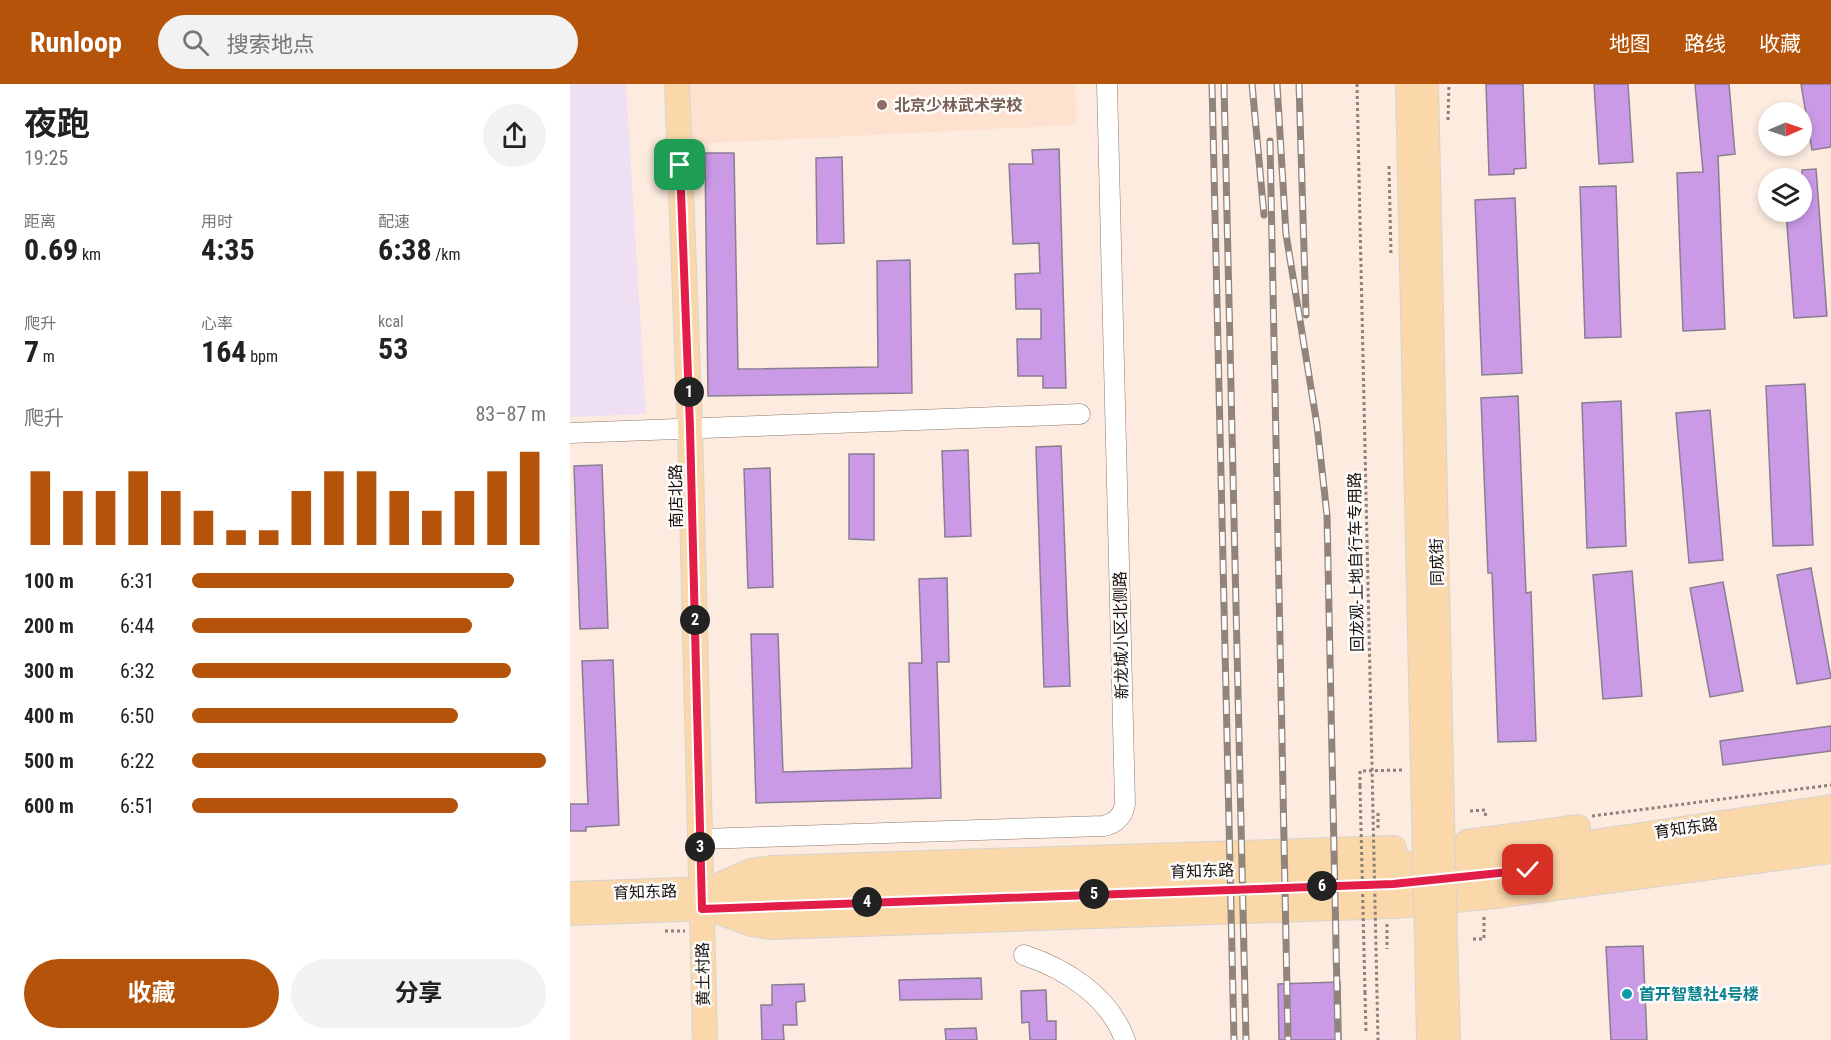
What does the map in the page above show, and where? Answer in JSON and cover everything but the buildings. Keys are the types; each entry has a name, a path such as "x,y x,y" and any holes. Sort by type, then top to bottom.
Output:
{"main road":[{"name":"南店北路","path":"661,84 682,429 700,839 693,899"},
{"name":"南店北路","path":"677,84 693,899"},
{"name":"同成街","path":"1408,84 1436,939 1429,1040"},
{"name":"同成街","path":"1426,84 1433,815"},
{"path":"693,899 751,871 771,868 1422,846 1831,794"},
{"name":"育知东路","path":"570,913 693,899 1423,863 1526,852 1831,807"},
{"name":"育知东路","path":"570,894 693,899 1424,882 1831,828"},
{"path":"693,899 770,927 1394,906 1495,896 1831,851"},
{"name":"黄土村路","path":"688,1040 693,899"},
{"name":"黄土村路","path":"693,899 705,1040"},
{"name":"同成街","path":"1436,939 1448,1040"}],"street":[{"name":"新龙城小区北侧路","path":"700,839 1103,826 1114,823 1124,810 1107,84"},
{"path":"1428,165 1434,84"},
{"path":"570,433 1080,414"},
{"path":"1024,955 1053,965 1082,984 1116,1021 1125,1040"}],"path":[{"name":"回龙观-上地自行车专用路","path":"1357,84 1378,1040"},
{"path":"1366,1032 1360,771 1408,770"},
{"path":"1470,811 1485,810 1486,821"},
{"path":"1378,813 1378,830"},
{"path":"1473,939 1484,939 1484,913"},
{"path":"1387,922 1387,949"}],"shaded area":[{"path":"570,84 626,84 646,414 570,417"},
{"name":"北京少林武术学校","path":"688,84 1075,84 1076,125 691,144"}],"railway":[{"path":"1212,84 1234,1040"},
{"path":"1224,84 1246,1040"},
{"path":"1252,84 1264,215"},
{"path":"1277,84 1286,234 1317,425 1327,515 1338,1040"},
{"path":"1299,84 1306,315"},
{"path":"1270,141 1288,1040"}],"place":[{"name":"北京少林武术学校","path":"882,105"},
{"name":"首开智慧社4号楼","path":"1627,994"}],"route":[{"path":"680,165 690,428 702,909 1393,884 1528,870"}]}
